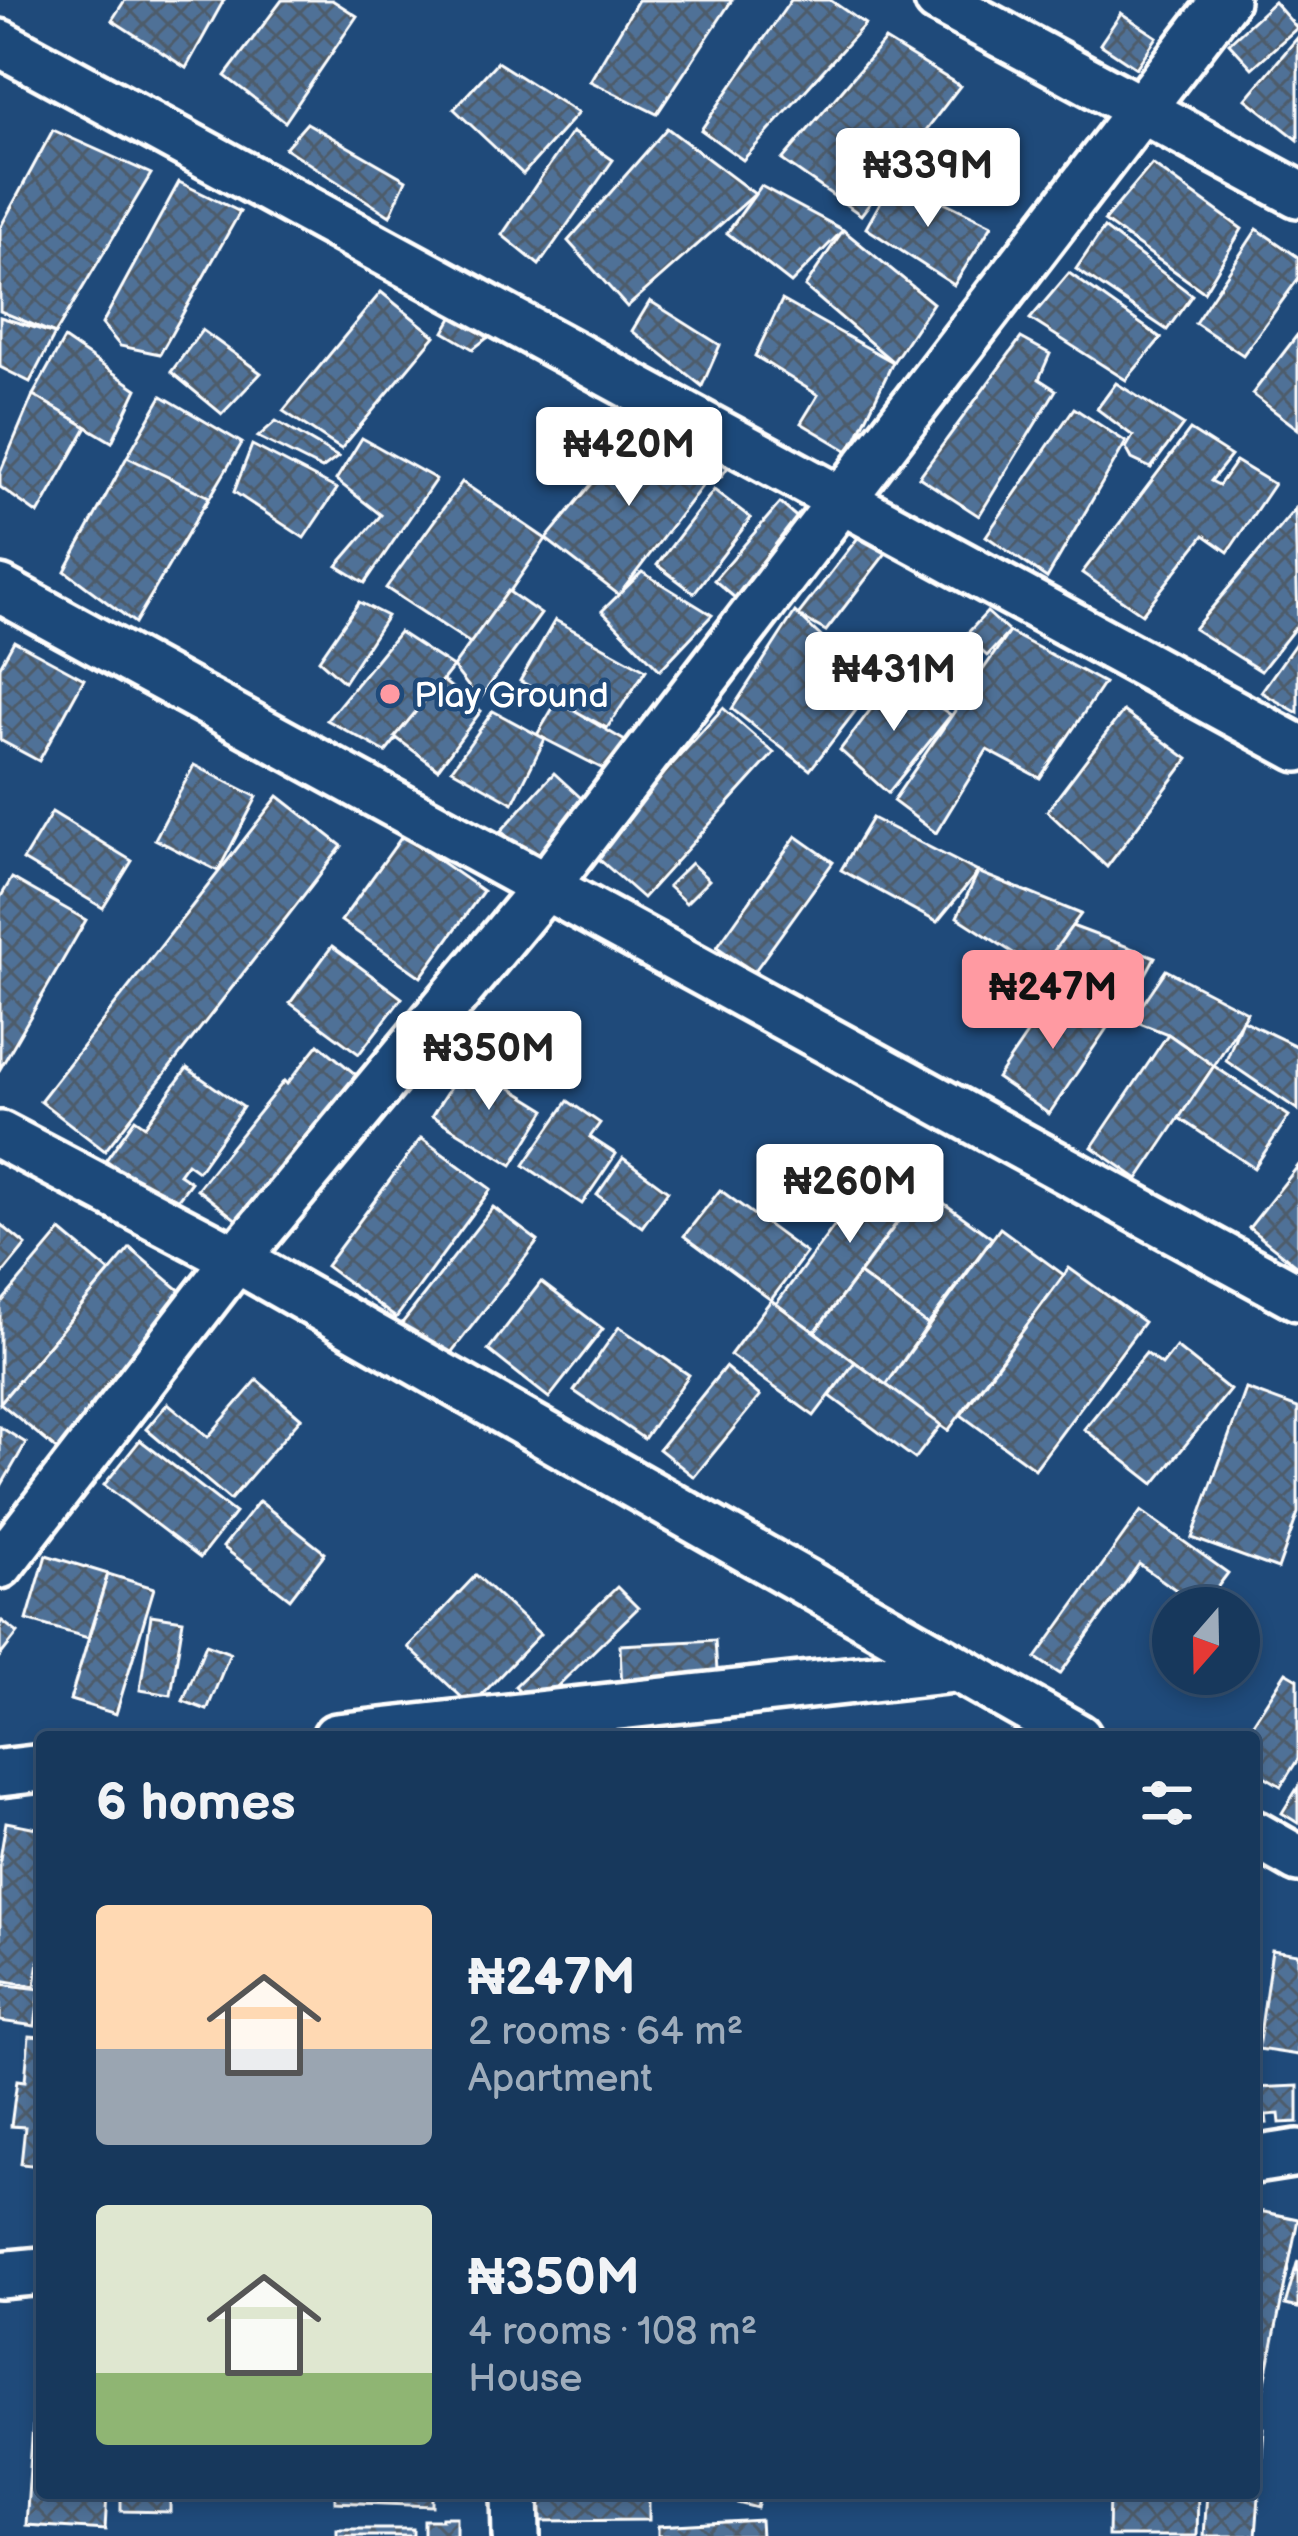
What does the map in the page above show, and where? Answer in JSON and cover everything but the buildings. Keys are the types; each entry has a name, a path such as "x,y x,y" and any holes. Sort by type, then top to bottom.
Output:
{"street":[{"path":"938,0 1298,194"},
{"path":"0,1565 236,1259 545,887 1226,0"},
{"path":"0,43 1298,748"},
{"path":"0,589 1298,1297"},
{"path":"0,1136 236,1259 1067,1731"},
{"path":"391,1731 955,1669"},
{"path":"0,1773 36,1769"},
{"path":"1260,1837 1298,1859"},
{"path":"1260,2159 1298,2153"},
{"path":"0,2275 36,2272"},
{"path":"515,2499 516,2536"}],"place":[{"name":"Play Ground","path":"390,694"}]}
